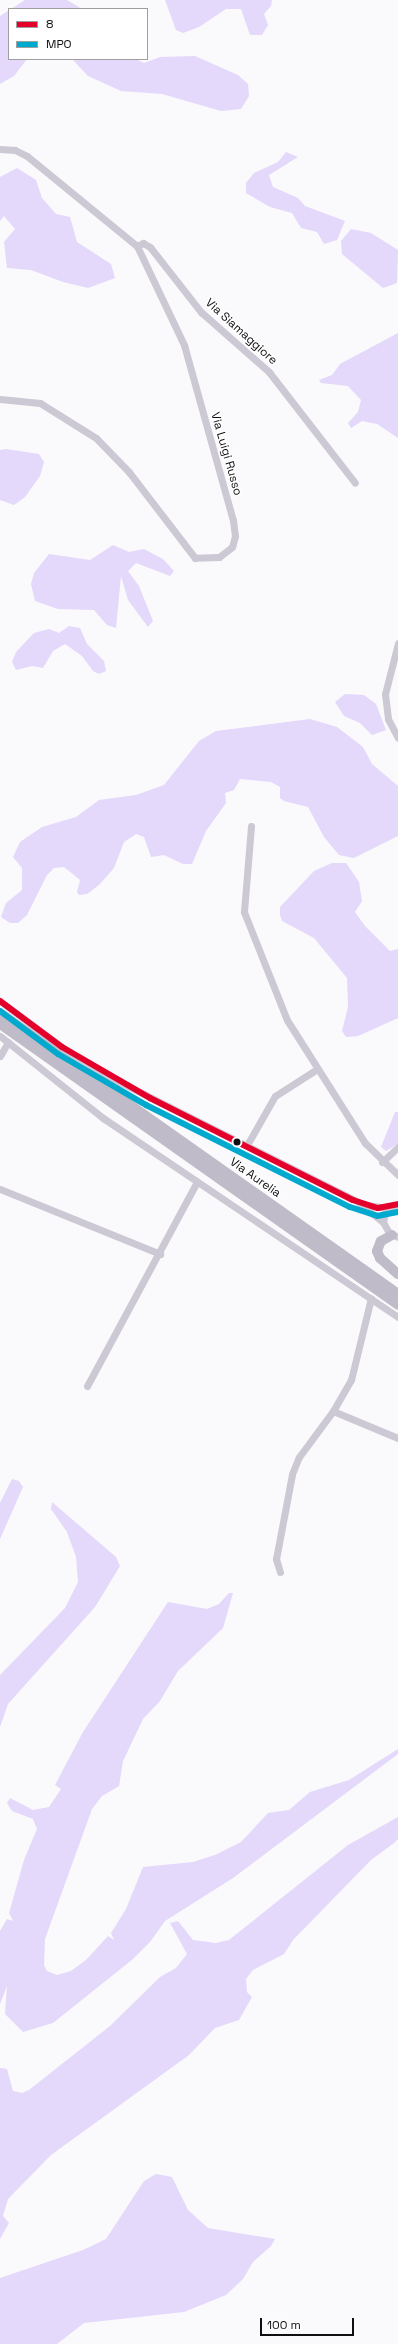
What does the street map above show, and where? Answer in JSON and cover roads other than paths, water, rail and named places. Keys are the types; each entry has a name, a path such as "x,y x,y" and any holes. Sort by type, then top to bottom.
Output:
{"highway":[{"name":"Via Aurelia","path":"0,1013 398,1294"},
{"name":"Via Aurelia","path":"0,1024 398,1305"},
{"path":"395,1236 381,1241 377,1251 398,1274"}],"street":[{"name":"Via Luigi Russo","path":"0,149 14,150 27,156 136,246 176,325 186,352 234,526 235,539 227,554 205,560 192,556 130,472 84,430 40,403 0,400"},
{"name":"Via Siamaggiore","path":"136,246 144,244 149,246 201,312 269,372 355,482"},
{"path":"398,643 385,694 388,719 398,738"},
{"path":"251,826 243,896 244,916 288,1020 316,1069 365,1143 382,1162 398,1175"},
{"path":"0,1001 62,1047 102,1073 358,1202 383,1222 395,1236"},
{"path":"0,1036 102,1118 398,1317"},
{"path":"0,1056 8,1042"},
{"path":"247,1145 274,1096 316,1069"},
{"path":"382,1162 398,1147"},
{"path":"87,1386 160,1254 196,1182"},
{"path":"0,1189 160,1254"},
{"path":"358,1202 388,1208 398,1204"},
{"path":"383,1222 388,1208"},
{"path":"280,1572 276,1559 292,1474 299,1457 332,1411 355,1369 370,1298"},
{"path":"332,1411 398,1438"}]}
